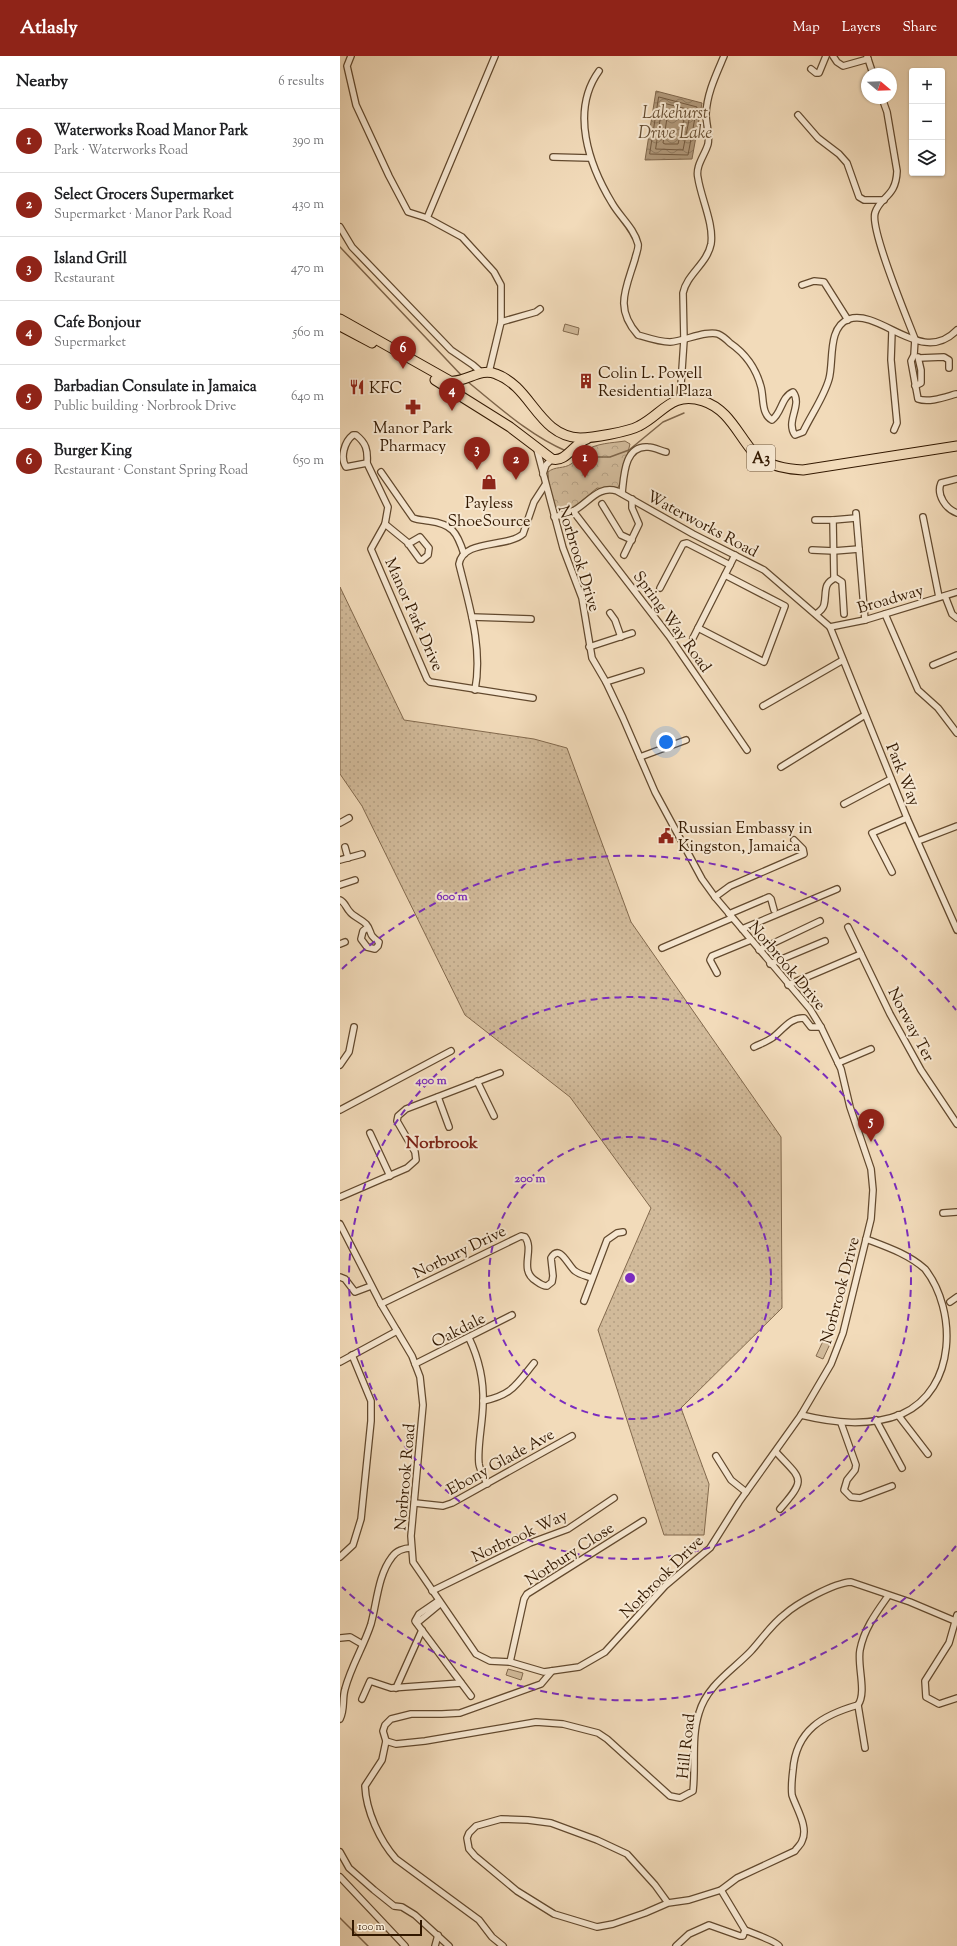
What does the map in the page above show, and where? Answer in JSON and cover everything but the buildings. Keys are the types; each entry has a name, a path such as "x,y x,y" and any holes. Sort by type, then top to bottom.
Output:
{"main road":[{"path":"340,319 444,378 465,380 485,372 499,375 512,382 548,426 567,439 571,450"},
{"path":"340,326 450,388 510,427"},
{"path":"465,380 461,390 552,459 559,459 580,441 596,436"},
{"path":"557,432 578,438 630,430 648,421 664,407 680,399"},
{"name":"A3","path":"680,399 693,399 711,404 735,424 754,453 766,462 786,469 803,470 957,446"}],"street":[{"path":"340,227 352,247 451,350 485,372 501,322 501,285 494,272 462,237 427,218 408,212 389,176 356,105 347,66 351,56"},
{"path":"427,218 495,56"},
{"path":"680,399 684,340 684,286 706,258 711,243 709,223 697,177 700,162 708,144 706,115 708,96 724,56"},
{"path":"811,69 816,73 819,73 826,56"},
{"path":"833,56 837,62 843,66 867,58 871,68"},
{"path":"599,72 591,82 584,112 590,158 612,204 634,233 638,246 626,284 623,303 624,315 638,335 669,342 684,340 705,334 717,333 744,354 754,369 761,386 766,414 772,420 777,416 785,398 793,392 797,401 791,422 791,430 794,435 803,432 828,381 837,330 848,320 858,318 873,322 915,340 941,341 957,330"},
{"path":"884,104 887,112 897,171 897,181 893,190 876,210 874,217 880,246 915,340 917,357"},
{"path":"798,115 818,138 839,154 846,163 859,197 864,200 884,200"},
{"path":"553,157 590,158"},
{"path":"802,285 814,281 824,282 848,320"},
{"path":"501,322 536,312 540,309"},
{"path":"892,331 890,360 897,423 894,430"},
{"path":"949,368 949,360 944,357 917,357 911,361 918,399 923,401 956,394"},
{"path":"353,435 356,435 365,444 368,451 367,463 349,468 343,465 341,452 343,447 353,435"},
{"name":"Norbrook Drive","path":"536,446 554,517 582,598 589,647 596,668 606,682 655,792 702,879 715,898 810,1009 821,1027 838,1062 850,1107 871,1169 873,1201 866,1239 850,1306 836,1353 801,1415 776,1452 746,1492 710,1548 665,1586 605,1652 579,1667 552,1671"},
{"path":"622,493 626,463 635,452 648,447 666,452"},
{"path":"543,474 546,465 552,459"},
{"name":"Manor Park Drive","path":"367,463 386,500 388,507 385,524 371,549 426,677 430,682 533,698"},
{"path":"381,472 413,518 448,526 455,532 464,554"},
{"path":"957,479 941,483 939,489 942,500 957,513"},
{"path":"475,690 478,666 472,617 459,564 464,554 470,550 520,537 526,530 534,502 545,485"},
{"name":"Waterworks Road","path":"554,517 573,511 604,489 611,489 622,493 693,534 764,570 830,627"},
{"path":"624,555 639,524 632,508 632,499"},
{"path":"602,504 621,535 632,540"},
{"name":"Spring Way Road","path":"573,511 669,636 747,750"},
{"path":"815,520 833,520 856,515 865,620"},
{"path":"923,517 942,596 952,614 957,618"},
{"path":"816,614 824,605 826,587 834,578 833,520"},
{"path":"385,524 408,544"},
{"path":"660,588 684,544 687,543 730,565"},
{"path":"812,550 834,551 858,549"},
{"path":"693,638 735,555"},
{"path":"698,628 764,662 785,606 725,574"},
{"path":"834,578 840,579 842,582 844,614"},
{"name":"Broadway","path":"830,627 865,620 957,592"},
{"path":"610,613 615,620 621,637"},
{"path":"885,614 918,690 938,708 957,733"},
{"path":"472,617 531,619"},
{"name":"Park Way","path":"830,627 907,818 957,930"},
{"path":"589,647 632,633"},
{"path":"933,665 957,655"},
{"path":"763,706 843,660"},
{"path":"606,682 640,671"},
{"path":"781,767 866,715"},
{"path":"640,756 686,740"},
{"path":"844,804 891,779"},
{"path":"340,823 349,818"},
{"path":"892,872 872,833 907,818"},
{"path":"918,841 957,826"},
{"path":"715,898 730,886 804,854 803,849 794,840"},
{"path":"345,848 348,858"},
{"path":"340,860 362,854"},
{"path":"340,885 355,880"},
{"path":"742,930 837,889"},
{"path":"662,948 769,897 774,910"},
{"path":"340,900 350,912 363,921 368,928"},
{"path":"759,950 820,921"},
{"name":"Norway Ter","path":"848,927 890,1014 921,1070 957,1124"},
{"path":"717,973 710,960 712,956 751,940"},
{"path":"770,964 825,941"},
{"path":"788,985 861,954"},
{"path":"754,1047 772,1038 792,1020 804,1018 811,1027 821,1027"},
{"path":"340,1065 349,1052 354,1027"},
{"path":"838,1062 871,1049"},
{"path":"340,1110 451,1051"},
{"path":"340,1197 407,1168 416,1160 415,1152 397,1121 398,1116 406,1109 500,1073"},
{"path":"478,1081 494,1116"},
{"path":"438,1097 448,1127"},
{"path":"370,1133 390,1176"},
{"path":"943,1213 957,1212"},
{"name":"Norbrook Road","path":"340,1224 371,1286 416,1364 421,1384 423,1405 411,1548 413,1562 476,1654 490,1661 510,1662 544,1672 552,1671"},
{"path":"584,1301 608,1240 617,1233 623,1232"},
{"name":"Norbury Drive","path":"381,1304 521,1236 525,1237 528,1242 528,1272 533,1280 543,1286 550,1285 552,1282 553,1276 550,1261 552,1256 556,1253 562,1255 574,1270 592,1278"},
{"path":"866,1239 914,1260 927,1270 948,1298 952,1309"},
{"path":"340,1276 345,1279 355,1292 371,1286"},
{"path":"948,1298 957,1297"},
{"name":"Oakdale","path":"416,1364 512,1315"},
{"path":"340,1362 396,1331"},
{"path":"469,1338 478,1357 483,1380 483,1402 478,1450 479,1466 487,1484"},
{"path":"340,1557 353,1545 361,1519 371,1421 371,1401 352,1356"},
{"path":"483,1402 504,1396 514,1388 534,1363"},
{"path":"801,1415 841,1423 876,1420 898,1415 925,1400 939,1384 949,1366"},
{"path":"898,1415 928,1454"},
{"path":"876,1420 902,1468"},
{"path":"841,1423 856,1465 855,1470 847,1480 844,1490 851,1497 860,1498 892,1486"},
{"name":"Ebony Glade Ave","path":"415,1503 443,1506 452,1504 572,1436"},
{"path":"776,1452 793,1470 800,1482 796,1490 780,1509"},
{"path":"716,1456 731,1480 746,1492"},
{"name":"Norbrook Way","path":"432,1591 530,1543 568,1529 614,1498"},
{"name":"Norbury Close","path":"510,1662 524,1599 528,1594 643,1521"},
{"path":"340,1719 344,1706 343,1696 349,1673 370,1625 385,1569 392,1556 399,1551 411,1548"},
{"name":"Hill Road","path":"386,1741 396,1744 425,1741 536,1722 564,1724 598,1733 615,1745 670,1796 680,1798 693,1791 695,1772 694,1753 697,1724 699,1712 704,1702 715,1685 746,1656 783,1615 818,1594 841,1583 851,1582 888,1596 956,1618"},
{"path":"668,1903 655,1884 627,1854 597,1840 551,1823 501,1819 476,1826 469,1833 467,1838 469,1849 492,1872 534,1903 554,1914 597,1927 645,1913 668,1903 689,1900 721,1890 737,1878 795,1851 802,1843 804,1836 800,1813 792,1794 793,1765 796,1748 806,1733 816,1724 840,1710 858,1705 862,1700 859,1664 867,1625 888,1596"},
{"path":"439,1602 417,1623 471,1696"},
{"path":"956,1618 949,1642 925,1681 926,1697 939,1704 957,1698"},
{"path":"396,1688 422,1630"},
{"path":"340,1638 350,1637 362,1644"},
{"path":"503,1946 492,1937 479,1920 406,1869 388,1850 368,1805 365,1786 382,1760 386,1741 383,1732 384,1725 391,1719 411,1714 460,1713 541,1684 552,1671"},
{"path":"362,1699 370,1681 388,1688 461,1683"},
{"path":"858,1705 865,1748"},
{"path":"340,1852 349,1868 374,1890 394,1906 402,1906 415,1915 449,1946"},
{"path":"340,1877 405,1946"},
{"path":"721,1890 745,1930 776,1942 779,1946"},
{"path":"676,1946 689,1934 709,1925 740,1936 743,1936 745,1930"},
{"path":"435,1946 438,1935"}],"green space":[{"path":"565,324 579,328 578,335 563,331"},
{"path":"625,441 630,444 620,484 616,490 597,488 573,508 557,512 549,488 548,472 568,466 589,448"},
{"path":"340,587 404,720 534,739 567,748 631,922 781,1137 782,1308 681,1408 709,1484 704,1535 664,1535 598,1330 651,1208 570,1097 465,1015 362,806 340,774"},
{"path":"823,1341 830,1344 823,1359 816,1356"},
{"path":"508,1669 523,1673 521,1680 506,1675"}],"water":[{"name":"Lakehurst Drive Lake","path":"656,91 702,103 692,159 645,160"}],"waterway":[{"path":"340,247 463,377"},
{"path":"468,382 527,429 566,451"},
{"path":"573,453 585,457 610,457 629,450 663,422 684,413"},
{"path":"340,1918 368,1946"}],"place":[{"name":"Burger King","path":"403,369"},
{"name":"Colin L. Powell Residential Plaza","path":"586,381"},
{"name":"KFC","path":"357,387"},
{"name":"Manor Park Pharmacy","path":"413,407"},
{"name":"Cafe Bonjour","path":"452,411"},
{"name":"Island Grill","path":"477,470"},
{"name":"Waterworks Road Manor Park","path":"585,478"},
{"name":"Select Grocers Supermarket","path":"516,480"},
{"name":"Payless ShoeSource","path":"489,482"},
{"name":"Russian Embassy in Kingston, Jamaica","path":"666,836"},
{"name":"Barbadian Consulate in Jamaica","path":"871,1142"}],"district":[{"name":"Norbrook","path":"442,1142"}]}
